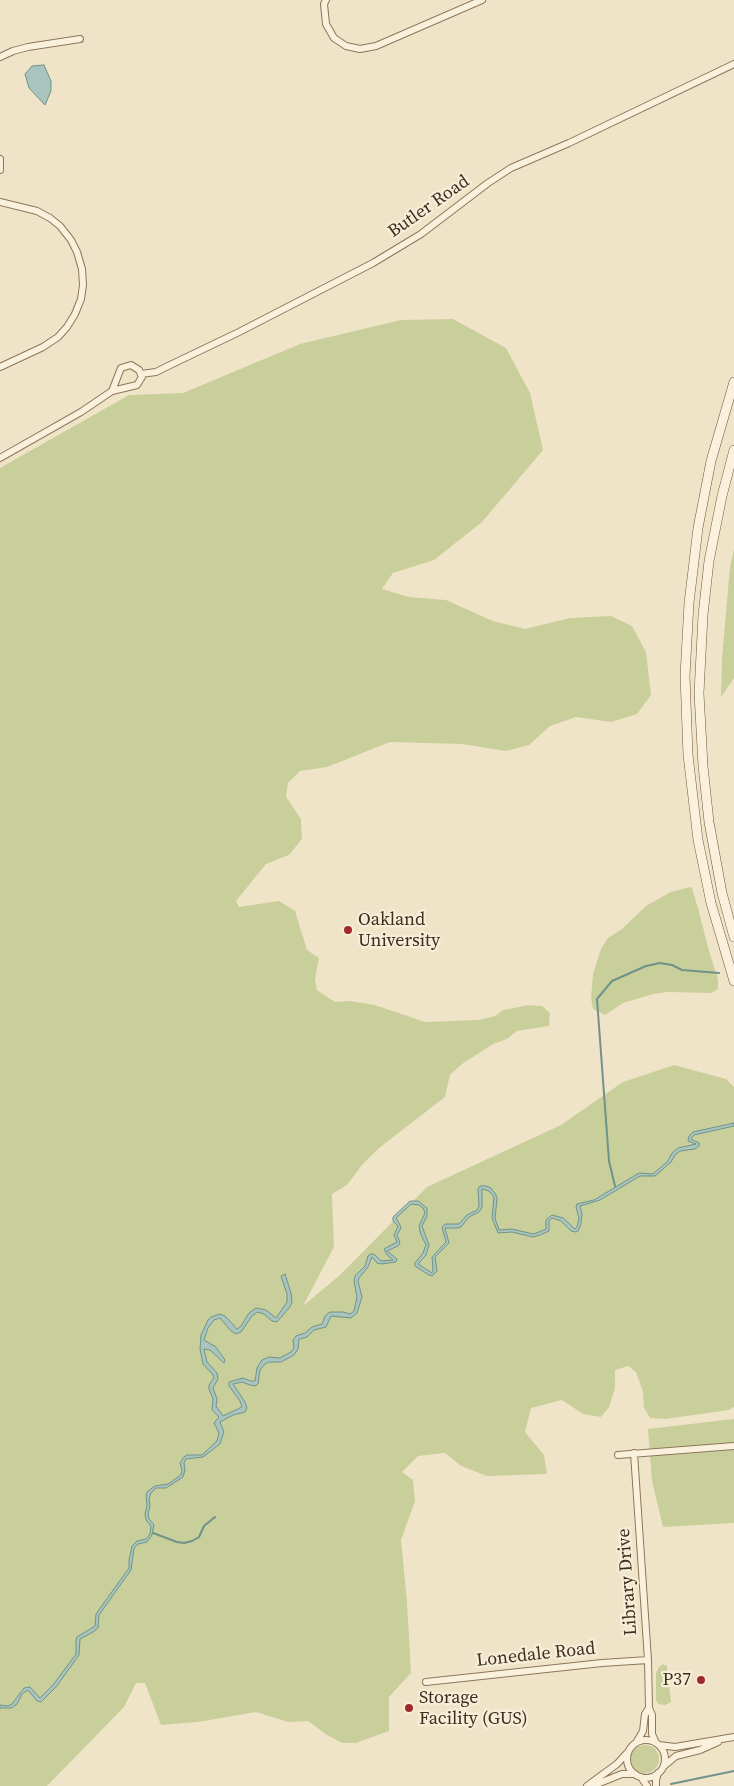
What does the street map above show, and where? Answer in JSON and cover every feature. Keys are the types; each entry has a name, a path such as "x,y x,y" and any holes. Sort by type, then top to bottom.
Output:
{"main road":[{"path":"734,382 711,461 698,528 689,603 685,676 688,755 698,840 713,910 734,981"},
{"path":"734,450 722,496 708,569 703,615 699,693 702,766 709,822 722,893 734,937"}],"street":[{"path":"326,0 324,4 326,24 334,38 346,46 360,49 376,46 480,0"},
{"path":"0,57 12,51 28,47 80,39"},
{"name":"Butler Road","path":"141,374 156,372 239,332 373,263 421,234 488,183 511,168 578,139 734,64"},
{"path":"0,159 0,170"},
{"path":"0,202 37,211 54,222 66,233 75,246 81,261 83,276 78,307 63,331 42,347 0,367"},
{"name":"Butler Road","path":"0,458 81,412 112,391 137,385 141,380 141,374 131,365 121,368 112,391"},
{"path":"618,1454 734,1446"},
{"name":"Library Drive","path":"634,1453 648,1660 649,1708 652,1715 652,1734 657,1744"},
{"name":"Lonedale Road","path":"426,1682 648,1660"},
{"name":"Library Drive","path":"636,1743 643,1731 645,1714 649,1708"},
{"path":"592,1786 622,1774 653,1776 676,1756 700,1750 734,1737"},
{"path":"587,1786 617,1764 636,1743 646,1740 671,1748 698,1742 724,1740"},
{"path":"656,1786 656,1780 664,1758 664,1754 657,1744"},
{"path":"628,1752 628,1764 647,1786"}],"green space":[{"name":"Oakland University","path":"453,319 506,348 530,393 543,450 482,522 434,560 393,573 382,589 409,597 446,600 493,621 525,629 570,618 611,616 632,626 646,652 651,695 637,714 611,722 576,717 550,726 529,745 506,751 462,744 390,742 327,767 300,771 288,783 286,797 301,819 302,839 289,855 266,864 236,901 239,907 279,901 295,911 307,950 319,958 315,979 317,990 335,1002 350,1001 375,1005 425,1022 478,1020 495,1016 503,1010 529,1005 542,1006 550,1013 549,1026 517,1031 507,1039 493,1044 462,1064 450,1075 445,1097 379,1148 362,1165 347,1185 332,1194 334,1247 303,1306 340,1275 427,1187 561,1125 623,1082 674,1065 726,1079 734,1087 734,1407 729,1410 665,1419 650,1418 644,1408 643,1392 636,1372 628,1366 615,1370 615,1388 609,1407 601,1417 583,1414 562,1400 531,1408 525,1432 544,1455 547,1474 487,1476 461,1466 445,1453 418,1456 402,1472 413,1480 415,1501 401,1540 411,1673 389,1697 389,1731 356,1743 342,1743 308,1721 288,1722 256,1712 198,1722 161,1725 145,1683 136,1683 124,1707 47,1786 0,1786 0,468 129,395 183,393 300,344 401,320"},
{"path":"734,549 734,678 721,697 722,658 730,567"},
{"path":"692,888 718,979 718,989 711,993 668,992 653,994 623,1003 605,1015 593,1009 591,998 593,974 601,949 608,938 622,929 646,906 671,892"},
{"path":"734,1419 734,1523 663,1527 652,1481 648,1429"},
{"path":"663,1664 667,1666 671,1702 665,1705 658,1704 656,1700 656,1673"},
{"path":"645,1745 655,1749 659,1759 655,1769 645,1773 635,1769 631,1759 635,1749"}],"water":[{"path":"44,65 51,81 51,91 45,105 29,88 25,74 32,66"},
{"path":"734,1123 734,1126 694,1135 691,1139 699,1143 699,1146 695,1149 680,1151 655,1176 640,1176 600,1200 580,1206 582,1214 581,1224 576,1232 571,1231 561,1221 552,1218 549,1221 549,1231 533,1237 512,1232 498,1233 492,1218 494,1197 489,1191 482,1189 482,1207 479,1212 469,1217 461,1227 445,1228 449,1243 435,1257 437,1271 432,1276 415,1266 426,1245 419,1226 425,1213 419,1205 411,1204 396,1218 401,1228 397,1235 400,1243 398,1246 387,1251 397,1259 396,1262 381,1264 377,1263 372,1257 368,1267 359,1278 362,1297 357,1313 351,1318 331,1316 326,1327 314,1330 307,1337 299,1339 298,1349 294,1355 281,1362 265,1364 260,1370 258,1384 255,1386 242,1382 233,1384 245,1402 247,1408 245,1412 233,1415 220,1422 224,1432 220,1444 203,1457 186,1459 183,1477 166,1488 156,1488 151,1493 148,1514 149,1519 154,1525 152,1535 147,1542 138,1544 134,1548 131,1570 99,1615 98,1628 80,1639 79,1655 56,1687 41,1702 37,1701 28,1690 22,1694 17,1704 11,1708 0,1708 0,1705 8,1706 12,1704 24,1688 30,1687 40,1698 53,1685 76,1654 77,1637 95,1626 96,1614 129,1568 132,1546 137,1541 146,1539 150,1534 151,1526 146,1520 145,1514 148,1491 155,1486 168,1484 181,1475 180,1463 184,1457 187,1455 202,1455 217,1441 219,1433 214,1423 219,1417 212,1410 213,1399 209,1389 209,1385 214,1378 203,1364 200,1349 201,1335 211,1317 220,1314 225,1316 237,1329 249,1313 256,1308 266,1310 276,1318 287,1302 287,1294 281,1276 285,1274 292,1303 277,1322 257,1312 241,1332 236,1334 220,1318 214,1320 208,1328 204,1340 216,1347 225,1360 224,1363 210,1350 204,1349 207,1362 217,1373 218,1379 213,1388 217,1399 216,1406 223,1416 242,1407 229,1386 229,1382 243,1378 255,1381 257,1368 262,1360 269,1357 280,1358 291,1352 294,1348 293,1340 296,1336 322,1324 325,1316 330,1312 350,1314 354,1311 357,1297 355,1276 365,1266 368,1256 371,1254 374,1254 381,1261 393,1260 384,1249 397,1242 394,1235 398,1226 393,1221 393,1217 410,1201 418,1201 427,1208 427,1216 422,1226 429,1245 426,1255 418,1264 432,1273 432,1257 446,1242 442,1227 445,1224 459,1224 467,1215 477,1210 479,1206 478,1189 480,1186 491,1188 496,1195 495,1218 499,1230 512,1229 533,1234 546,1229 546,1220 552,1215 563,1218 575,1229 579,1218 577,1204 594,1200 639,1173 653,1174 668,1161 672,1153 678,1148 696,1144 688,1141 689,1136 693,1132"}],"waterway":[{"path":"615,1186 609,1161 597,999 612,981 646,966 660,963 672,965 682,970 719,973"},
{"path":"153,1533 177,1542 192,1541 199,1537 204,1526 215,1517"},
{"path":"671,1784 734,1771"}],"place":[{"name":"Oakland University","path":"348,930"},
{"name":"P37","path":"701,1680"},
{"name":"Storage Facility (GUS)","path":"409,1708"}]}
